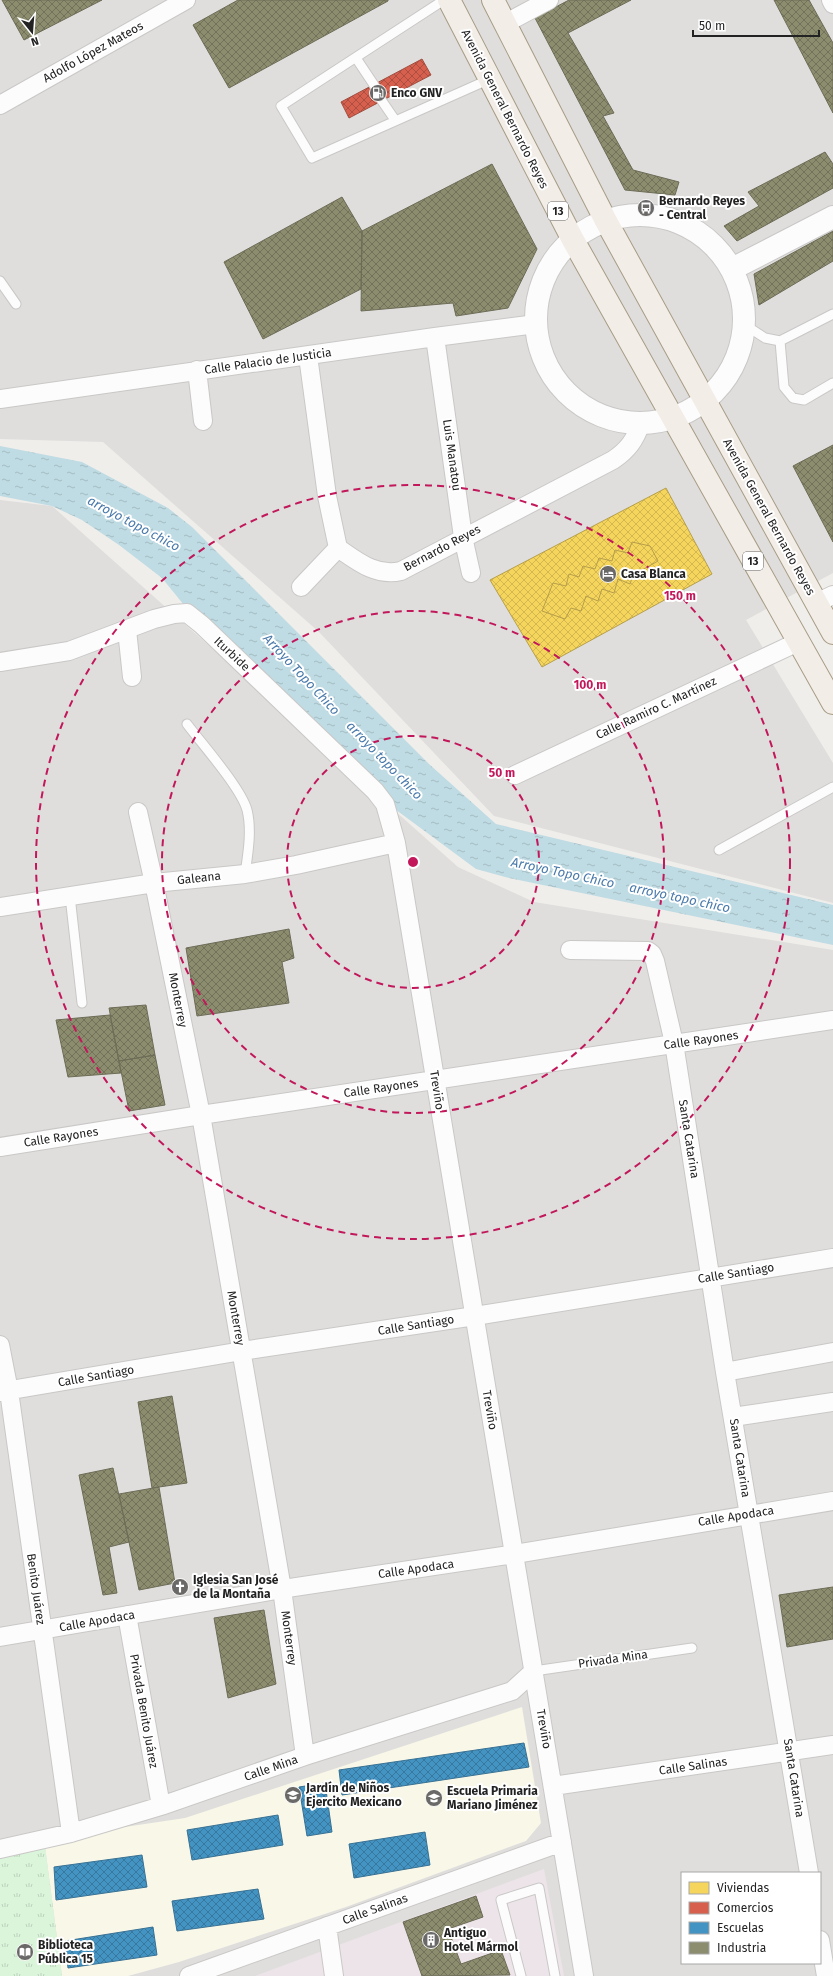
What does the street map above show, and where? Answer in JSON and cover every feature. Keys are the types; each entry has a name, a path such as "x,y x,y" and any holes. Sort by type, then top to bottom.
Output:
{"main road":[{"name":"Avenida General Bernardo Reyes","path":"448,0 573,240 833,703"},
{"name":"Avenida General Bernardo Reyes","path":"493,0 606,220 704,401 825,599 833,633"}],"street":[{"name":"Adolfo López Mateos","path":"0,105 186,0"},
{"path":"506,23 549,0"},
{"path":"831,0 833,4"},
{"path":"635,215 664,218 691,228 714,246 732,269 742,296 744,325 739,354 725,380 704,401 673,418 641,423 610,419 581,405 557,383 542,355 536,324 539,293 552,264 573,240 606,220 635,215"},
{"path":"732,269 833,217"},
{"name":"Calle Palacio de Justicia","path":"0,399 197,370 536,324"},
{"name":"Luis Manatou","path":"435,337 463,536 471,573"},
{"path":"301,587 338,548 327,496 308,356"},
{"path":"197,370 203,421"},
{"name":"Bernardo Reyes","path":"338,548 359,563 375,571 391,573 401,570 463,536 613,460 625,452 635,440 641,423"},
{"name":"Iturbide","path":"0,662 69,651 154,619 180,613 187,613 202,625 376,791 385,804 396,843"},
{"path":"127,630 132,677"},
{"name":"Calle Ramiro C. Martínez","path":"515,775 798,642"},
{"name":"Monterrey","path":"138,812 202,1114 282,1589 305,1756"},
{"name":"Galeana","path":"0,907 154,883 245,874 296,865 396,843"},
{"name":"Treviño","path":"396,843 584,1976"},
{"name":"Santa Catarina","path":"570,950 648,951 656,961 674,1043 733,1417 809,1872"},
{"name":"Calle Rayones","path":"0,1147 202,1114 833,1020"},
{"name":"Calle Santiago","path":"4,1391 242,1351 475,1316 833,1258"},
{"name":"Benito Juárez","path":"0,1345 4,1391 42,1631 71,1833"},
{"path":"726,1372 833,1352"},
{"path":"733,1417 833,1402"},
{"name":"Calle Apodaca","path":"0,1637 282,1589 515,1554 833,1501"},
{"name":"Privada Benito Juárez","path":"127,1615 161,1806"},
{"name":"Calle Mina","path":"0,1849 71,1833 161,1806 305,1756 512,1691 534,1671"},
{"name":"Calle Salinas","path":"553,1786 833,1745"},
{"name":"Calle Salinas","path":"189,1976 562,1842"},
{"path":"327,1926 334,1976"},
{"path":"821,1946 826,1976"}],"lane":[{"path":"444,0 281,106 312,158 490,79"},
{"path":"356,58 374,85"},
{"path":"382,101 395,120"},
{"path":"0,281 16,304"},
{"path":"744,325 764,338 780,341 833,314"},
{"path":"780,341 784,387 793,398 804,400 833,383"},
{"path":"187,724 236,789 247,809 249,845 245,874"},
{"path":"719,850 833,787"},
{"path":"70,896 82,1003"},
{"name":"Privada Mina","path":"534,1671 692,1648"},
{"path":"521,1976 501,1900 539,1888 555,1976"}],"shaded area":[{"path":"0,0 833,0 833,573 746,620 833,763 833,903 494,816 319,632 103,442 0,439"},
{"path":"0,500 52,506 458,867 534,902 833,950 833,1976 0,1976"},
{"path":"522,1707 541,1823 526,1841 346,1907 179,1962 128,1976 62,1976 44,1839 185,1818"},
{"path":"544,1869 564,1976 255,1976"}],"green space":[{"path":"44,1839 62,1976 0,1976 0,1849"}],"water":[{"path":"0,446 82,462 168,508 192,527 429,764 496,824 833,905 833,945 509,878 476,869 384,801 197,621 162,578 119,545 82,520 52,506 0,496"}],"building: Viviendas":[{"path":"666,488 712,574 542,667 490,580"},
{"path":"632,542 650,546 658,561 633,575 630,584 618,579 614,593 602,589 598,601 586,596 581,611 571,608 565,619 542,611 553,583 566,586 569,574 579,577 583,566 595,569 599,558 612,561 615,550 628,553"}],"building: Comercios":[{"name":"Enco GNV","path":"422,59 431,75 349,118 341,102"}],"building: Escuelas":[{"path":"524,1743 529,1767 342,1795 339,1770"},
{"path":"325,1783 332,1832 307,1836 299,1787"},
{"path":"278,1815 283,1845 192,1860 187,1830"},
{"path":"425,1832 430,1865 354,1878 349,1844"},
{"path":"142,1855 147,1887 56,1900 54,1867"},
{"path":"258,1889 264,1919 177,1931 172,1901"},
{"path":"153,1927 157,1955 68,1968 65,1941"}],"building: Industria":[{"path":"2,0 102,0 24,40"},
{"path":"238,0 388,1 229,88 193,25"},
{"path":"569,0 631,0 568,33 614,113 603,116 633,170 679,182 675,195 625,190 535,18"},
{"path":"774,0 809,0 833,43 833,113"},
{"path":"825,152 833,164 833,188 737,241 724,226 759,206 748,192"},
{"path":"492,164 537,249 508,308 456,316 453,303 361,311 362,231"},
{"path":"342,197 362,231 361,289 263,339 224,262"},
{"path":"833,231 833,261 759,305 754,274"},
{"path":"833,445 833,542 793,466"},
{"path":"289,929 294,958 282,962 289,1003 197,1016 186,948"},
{"path":"146,1005 155,1055 119,1061 109,1008"},
{"path":"110,1015 121,1073 68,1077 56,1020"},
{"path":"155,1055 165,1105 129,1111 119,1061"},
{"path":"172,1396 187,1483 152,1488 138,1402"},
{"path":"113,1468 129,1542 109,1547 117,1593 103,1595 79,1475"},
{"path":"159,1487 175,1583 139,1590 119,1494"},
{"path":"833,1587 833,1639 787,1647 779,1595"},
{"path":"264,1610 276,1684 228,1698 214,1618"},
{"name":"Antiguo Hotel Mármol","path":"476,1896 483,1917 448,1929 461,1964 501,1950 510,1975 422,1976 403,1922"}],"place":[{"name":"Enco GNV","path":"378,93"},
{"name":"Bernardo Reyes - Central","path":"646,208"},
{"name":"Casa Blanca","path":"608,574"},
{"name":"Iglesia San José de la Montaña","path":"180,1587"},
{"name":"Jardín de Niños Ejercito Mexicano","path":"293,1795"},
{"name":"Escuela Primaria Mariano Jiménez","path":"434,1798"},
{"name":"Antiguo Hotel Mármol","path":"431,1940"},
{"name":"Biblioteca Pública 15","path":"25,1952"}],"water label":[{"name":"arroyo topo chico","path":"134,523"},
{"name":"Arroyo Topo Chico","path":"302,674"},
{"name":"arroyo topo chico","path":"385,760"},
{"name":"Arroyo Topo Chico","path":"563,872"},
{"name":"arroyo topo chico","path":"680,897"}]}
